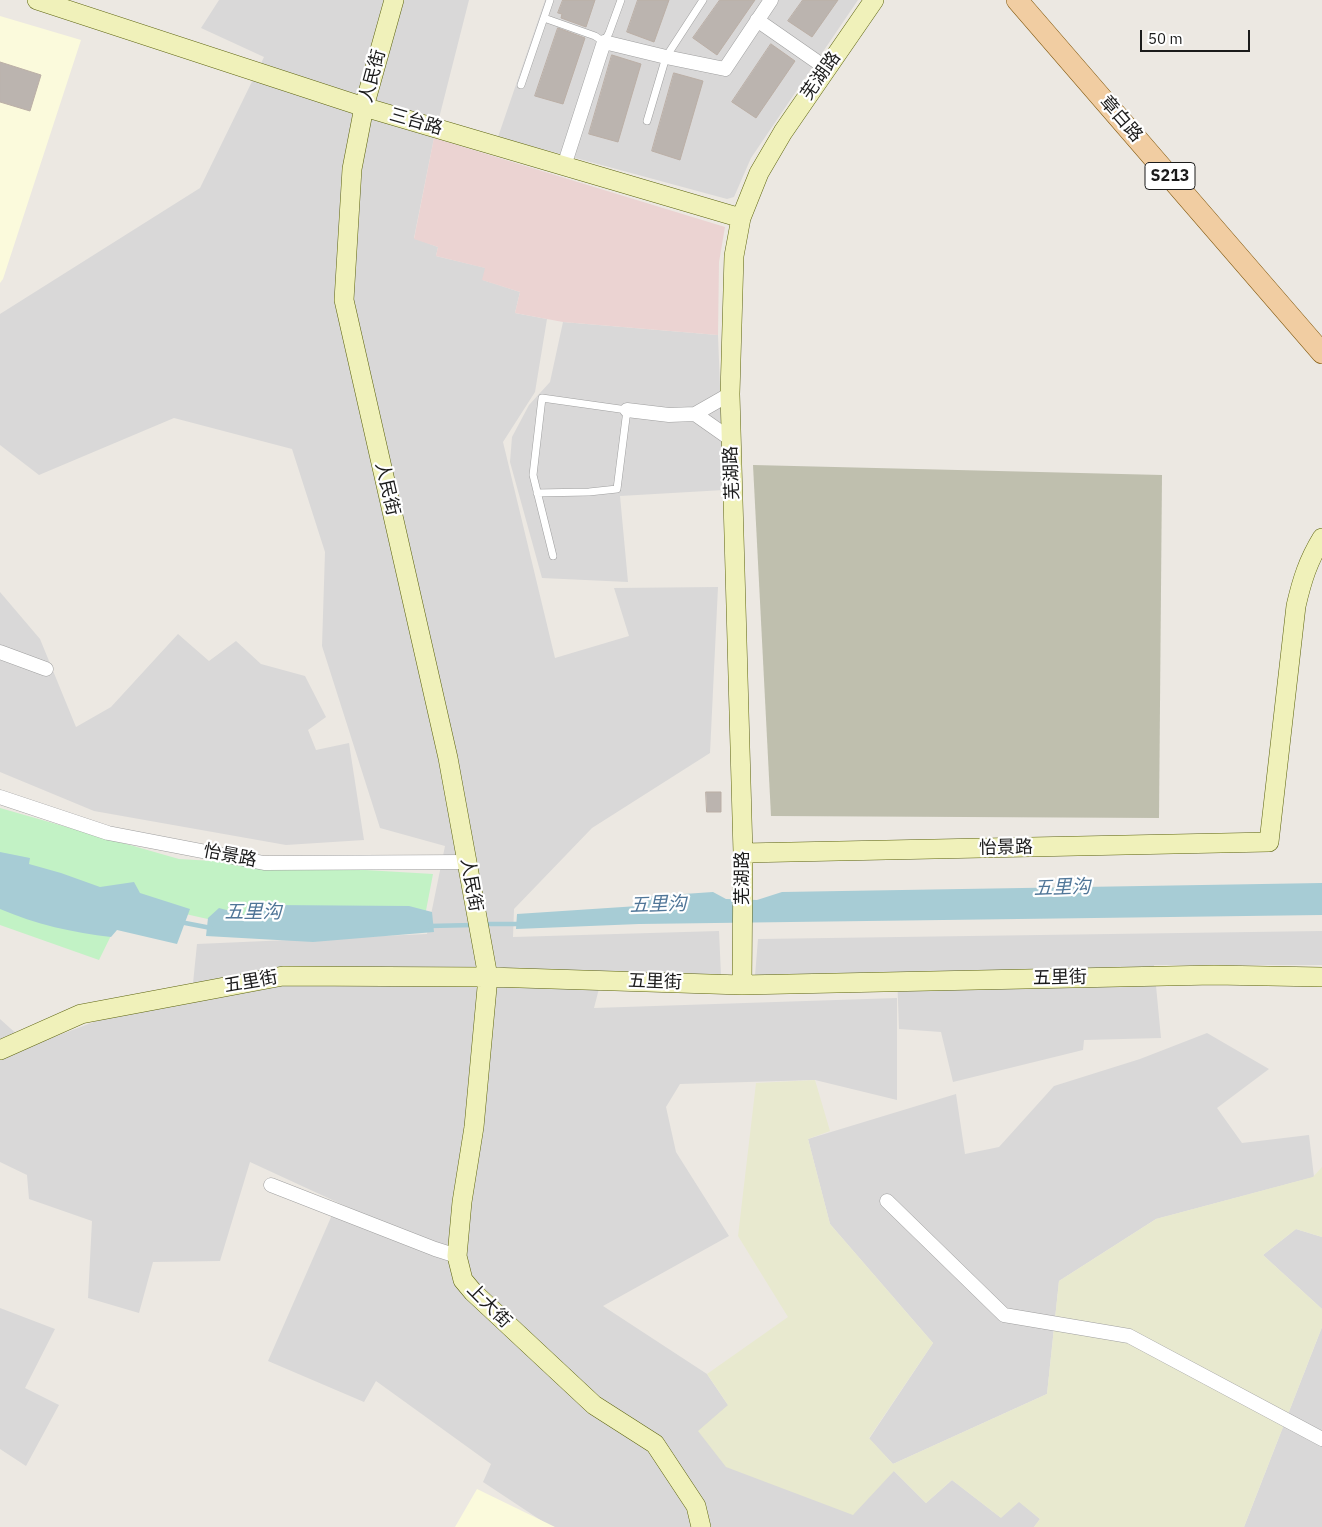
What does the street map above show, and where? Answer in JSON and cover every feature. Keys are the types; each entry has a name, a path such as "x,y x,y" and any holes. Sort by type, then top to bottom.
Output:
{"main road":[{"name":"章白路","path":"1018,0 1322,352"}],"street":[{"name":"三台路","path":"37,0 364,107 741,218"},
{"name":"人民街","path":"394,0 364,107 352,169 344,300 446,748 488,977"},
{"path":"564,166 604,42 725,69 771,0"},
{"name":"芜湖路","path":"742,985 743,853 730,394 734,256 741,218 759,173 783,132 874,0"},
{"path":"758,20 826,68"},
{"path":"627,410 669,415 695,414 730,394"},
{"path":"695,414 732,440"},
{"name":"怡景路","path":"743,853 1269,842 1296,606 1304,572 1322,538"},
{"path":"0,652 46,669"},
{"name":"怡景路","path":"0,798 108,833 264,862 467,862"},
{"name":"五里街","path":"0,1050 81,1014 283,976 488,977 742,985 1214,975 1322,977"},
{"name":"上大街","path":"488,977 474,1127 462,1202 457,1256 463,1280 473,1292 594,1405 655,1444 696,1506 701,1527"},
{"path":"271,1185 457,1256"},
{"path":"887,1202 1004,1315 1129,1336 1322,1439"}],"lane":[{"path":"521,85 550,0"},
{"path":"544,18 595,36 604,42 621,0"},
{"path":"646,120 666,57 703,0"},
{"path":"537,492 589,492 617,489 627,410 542,398 533,474 537,492 553,556"}],"shaded area":[{"path":"219,0 469,0 434,138 414,238 438,247 436,256 486,268 483,280 520,292 515,313 547,319 535,392 503,442 555,658 629,636 614,588 718,587 710,753 592,828 514,909 513,937 719,931 721,975 602,977 594,1008 897,998 897,1100 815,1080 680,1084 666,1107 676,1152 729,1236 603,1306 707,1374 728,1405 894,1471 926,1503 952,1480 1000,1517 1019,1501 1040,1519 1034,1527 551,1527 483,1482 491,1464 376,1381 364,1402 268,1361 332,1215 380,1222 250,1162 220,1261 153,1262 139,1313 88,1298 92,1221 29,1199 27,1175 0,1162 0,1019 30,1046 107,1017 191,1003 197,944 427,934 445,846 380,828 322,646 325,552 292,449 174,418 39,475 0,445 0,314 200,188 264,57 201,28"},
{"path":"545,0 858,0 751,158 734,197 727,199 498,137"},
{"path":"0,16 81,40 3,279 0,283"},
{"path":"434,138 725,227 719,262 718,335 563,322 515,313 520,292 482,280 485,268 436,256 438,247 414,239"},
{"path":"563,322 718,335 724,490 620,496 628,582 542,578 510,462 512,437 529,405 550,382"},
{"path":"753,465 1162,475 1159,818 771,816"},
{"path":"0,592 40,639 76,727 111,707 178,634 209,661 236,641 261,664 305,676 326,717 308,730 316,750 349,743 364,840 286,845 94,811 0,772"},
{"path":"1322,931 1322,965 1154,965 1161,1038 1084,1040 1083,1050 953,1082 941,1032 899,1029 897,972 755,976 758,939"},
{"path":"1207,1033 1269,1069 1217,1108 1242,1143 1309,1135 1314,1177 1156,1219 1059,1281 1047,1394 893,1464 869,1439 933,1343 830,1224 808,1139 956,1094 965,1154 999,1147 1054,1086 1140,1059"},
{"path":"815,1080 830,1131 808,1139 830,1224 933,1343 869,1438 893,1464 1047,1394 1059,1281 1156,1219 1313,1177 1322,1167 1322,1237 1296,1229 1263,1255 1322,1309 1322,1327 1244,1527 1034,1527 1040,1519 1019,1502 1001,1518 952,1480 926,1503 894,1471 853,1515 726,1467 698,1431 728,1405 707,1374 788,1317 738,1236 756,1083"},
{"path":"1296,1229 1322,1237 1322,1309 1263,1255"},
{"path":"0,1308 55,1329 25,1388 59,1405 26,1466 0,1449"},
{"path":"1322,1327 1322,1527 1244,1527"},
{"path":"477,1489 555,1527 455,1527"}],"green space":[{"path":"0,808 179,859 433,874 424,921 221,922 128,901 99,960 0,925"}],"water":[{"path":"0,852 30,858 29,864 100,887 134,882 140,893 190,909 177,944 117,930 111,937 83,933 27,919 0,909"},
{"path":"1322,883 1322,915 639,924 516,929 517,914 638,906 640,897 713,892 726,899 757,900 782,892"},
{"path":"272,905 409,906 432,912 434,932 313,942 206,936 208,918 219,908 249,916"}],"building":[{"path":"563,0 595,0 586,27 561,18 562,14 558,13"},
{"path":"638,0 669,0 654,42 627,32"},
{"path":"720,0 755,0 717,55 693,38"},
{"path":"803,0 838,0 812,37 788,21"},
{"path":"558,28 585,38 563,104 535,96"},
{"path":"771,44 795,61 756,118 732,102"},
{"path":"612,55 641,64 618,142 589,134"},
{"path":"0,62 41,75 30,111 0,102"},
{"path":"674,73 703,81 680,160 652,151"},
{"path":"706,792 721,792 721,812 707,812"}],"waterway":[{"name":"五里沟","path":"180,922 211,928"},
{"name":"五里沟","path":"484,924 521,924"},
{"name":"五里沟","path":"429,926 474,925"}]}
